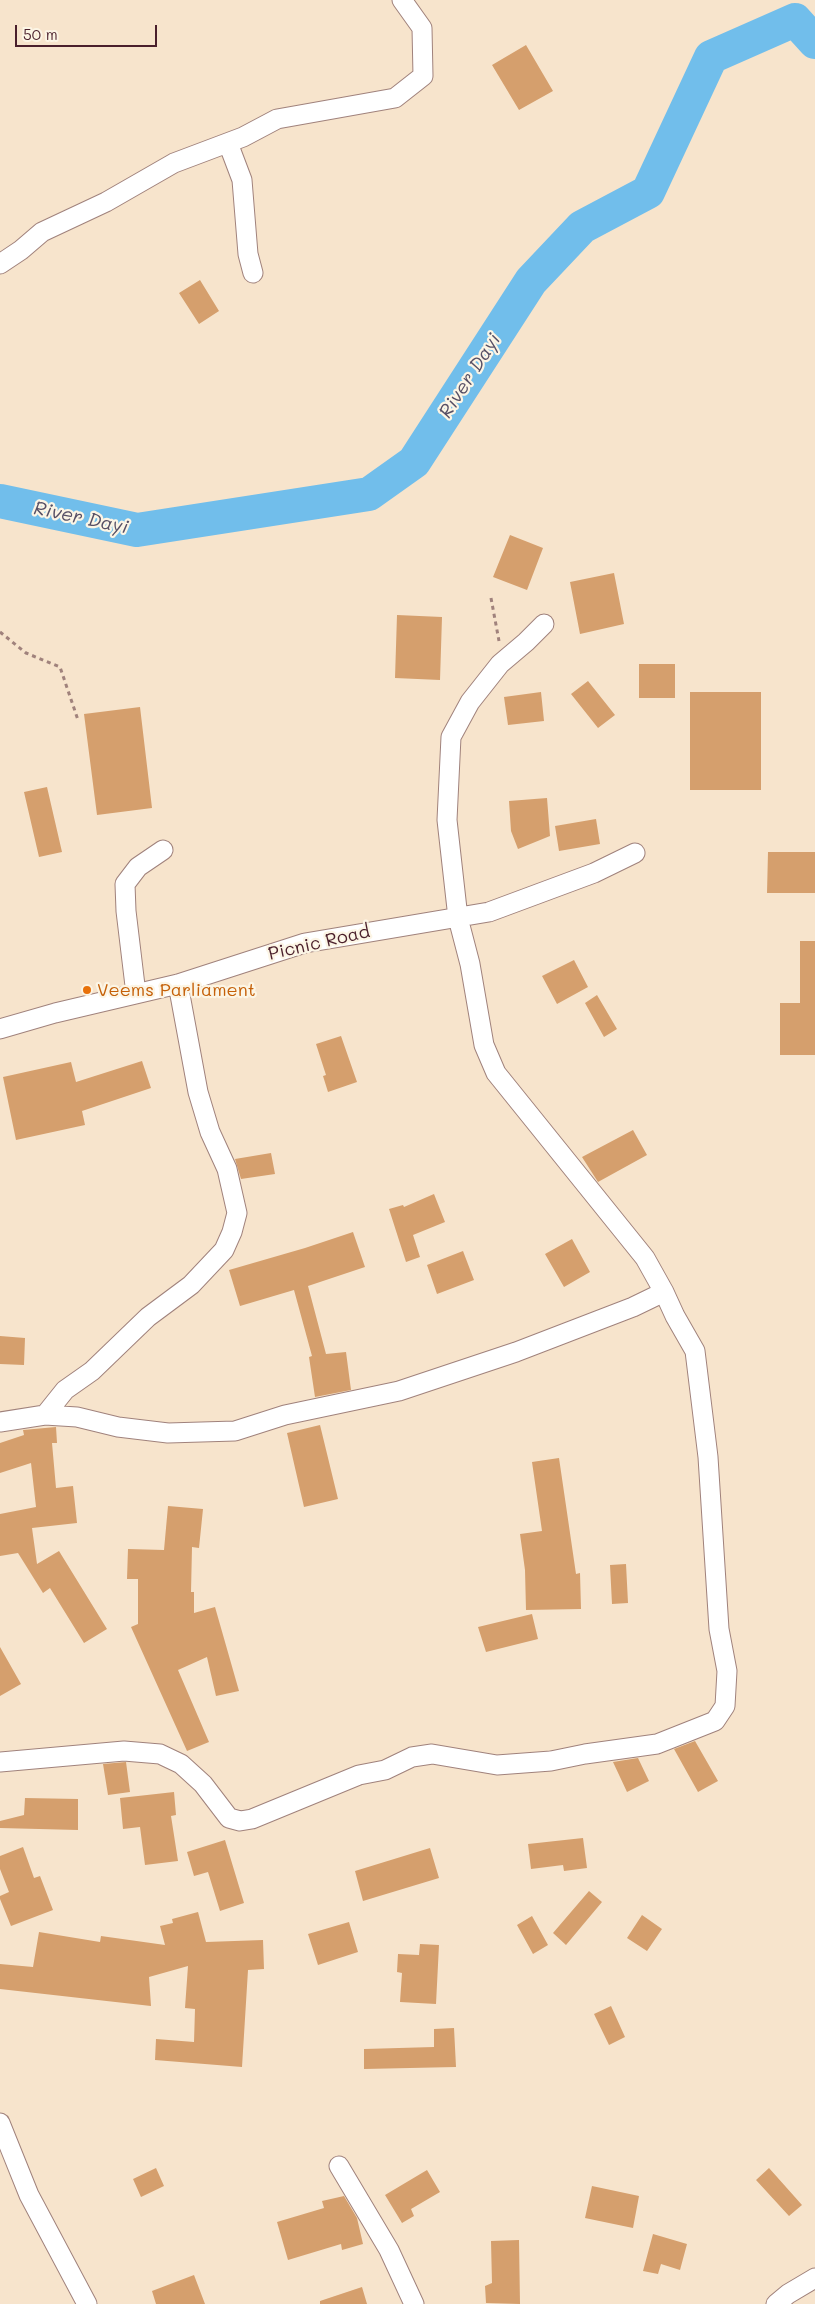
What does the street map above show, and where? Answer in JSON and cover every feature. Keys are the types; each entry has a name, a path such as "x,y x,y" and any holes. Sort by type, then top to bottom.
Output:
{"street":[{"path":"0,264 21,250 42,232 66,219 106,202 174,163 228,143 277,119 395,98 423,76 422,28 402,0"},
{"path":"228,143 242,180 248,254 252,274"},
{"path":"0,1762 124,1751 160,1754 181,1764 203,1784 229,1818 240,1821 252,1819 359,1775 385,1770 412,1757 432,1754 497,1765 551,1761 585,1754 657,1744 715,1721 725,1706 727,1671 719,1629 708,1457 695,1351 645,1258 496,1073 484,1045 472,973 458,918 447,820 451,736 470,702 500,664 544,624"},
{"path":"136,994 126,911 125,884 138,867 164,850"},
{"name":"Picnic Road","path":"0,1029 55,1013 178,984 305,943 489,912 594,873 635,853"},
{"path":"45,1415 65,1390 92,1371 148,1317 191,1285 224,1250 232,1232 237,1213 226,1168 210,1132 198,1092 178,984"},
{"path":"0,1422 45,1415 77,1417 118,1427 168,1433 235,1430 286,1415 399,1391 516,1352 634,1307 664,1292"},
{"path":"0,2123 29,2195 87,2304"},
{"path":"339,2166 389,2250 414,2304"},
{"path":"776,2304 788,2294 815,2278"}],"path":[{"path":"491,598 499,636"},
{"path":"0,632 26,653 60,667 78,720"}],"building":[{"path":"526,45 553,91 519,110 492,65"},
{"path":"200,280 219,311 199,324 179,293"},
{"path":"510,535 543,548 527,590 493,577"},
{"path":"614,573 624,624 580,634 570,582"},
{"path":"397,615 442,617 440,680 395,678"},
{"path":"639,664 675,664 675,698 639,698"},
{"path":"588,681 615,715 598,728 571,694"},
{"path":"541,692 544,721 508,725 504,697"},
{"path":"690,692 761,692 761,790 690,790"},
{"path":"140,707 152,808 97,815 84,714"},
{"path":"47,787 62,852 39,857 24,792"},
{"path":"547,798 550,836 518,849 511,831 509,801"},
{"path":"596,819 600,844 559,851 555,826"},
{"path":"768,852 815,852 815,893 767,893"},
{"path":"800,941 815,941 815,1055 780,1055 780,1003 800,1003"},
{"path":"574,960 588,987 557,1004 542,976"},
{"path":"597,995 617,1029 604,1037 585,1003"},
{"path":"341,1036 357,1082 328,1092 323,1076 326,1075 316,1044"},
{"path":"142,1061 151,1088 82,1111 85,1125 16,1140 3,1077 71,1062 76,1082"},
{"path":"633,1130 647,1155 598,1182 582,1157"},
{"path":"271,1153 275,1174 241,1179 235,1159"},
{"path":"434,1194 445,1222 413,1235 420,1257 406,1262 389,1209 403,1205 404,1207"},
{"path":"353,1232 365,1267 308,1286 326,1354 346,1352 351,1390 315,1397 309,1357 312,1356 294,1290 240,1306 229,1270"},
{"path":"572,1239 590,1272 564,1287 545,1254"},
{"path":"463,1251 474,1280 437,1294 427,1265"},
{"path":"0,1336 25,1338 24,1365 0,1364"},
{"path":"320,1425 338,1499 304,1507 287,1433"},
{"path":"56,1427 57,1443 52,1443 56,1488 73,1486 77,1523 32,1528 37,1564 59,1551 107,1629 84,1643 50,1588 43,1593 18,1553 0,1556 0,1514 36,1507 31,1463 0,1473 0,1443 24,1435 23,1430"},
{"path":"559,1458 576,1574 580,1573 581,1609 526,1610 525,1570 520,1534 542,1531 532,1462"},
{"path":"168,1506 203,1509 199,1548 192,1547 191,1592 194,1592 194,1613 215,1607 239,1691 216,1696 207,1657 178,1670 209,1742 187,1751 131,1627 138,1624 138,1579 127,1579 128,1549 164,1550"},
{"path":"626,1564 628,1603 612,1604 610,1565"},
{"path":"532,1614 538,1639 486,1652 478,1627"},
{"path":"0,1647 21,1684 0,1696"},
{"path":"695,1741 718,1781 698,1792 674,1749"},
{"path":"638,1758 649,1781 627,1792 613,1762"},
{"path":"126,1762 130,1792 108,1795 103,1764"},
{"path":"174,1792 176,1815 171,1816 178,1861 145,1865 140,1827 123,1829 120,1798"},
{"path":"25,1798 78,1799 78,1830 0,1828 0,1821 24,1815"},
{"path":"583,1838 587,1868 564,1871 563,1865 531,1869 528,1844"},
{"path":"225,1840 244,1903 220,1911 208,1872 194,1876 187,1852"},
{"path":"23,1847 34,1878 40,1876 53,1910 11,1926 0,1899 0,1896 9,1892 0,1869 0,1856"},
{"path":"430,1848 439,1878 363,1901 355,1871"},
{"path":"589,1891 602,1902 566,1945 553,1933"},
{"path":"198,1912 206,1942 263,1940 264,1969 248,1970 242,2067 155,2060 156,2039 194,2042 195,2009 185,2008 188,1966 149,1977 151,2006 0,1989 0,1964 33,1967 39,1932 100,1942 101,1936 165,1945 160,1926 173,1923 172,1919"},
{"path":"642,1915 662,1929 647,1951 627,1938"},
{"path":"532,1916 548,1945 533,1954 517,1925"},
{"path":"349,1922 358,1952 318,1965 308,1934"},
{"path":"420,1944 439,1945 436,2004 400,2002 402,1973 397,1972 398,1954 419,1955"},
{"path":"611,2006 625,2037 609,2045 594,2014"},
{"path":"454,2028 456,2067 364,2069 364,2049 434,2047 434,2029"},
{"path":"156,2168 164,2186 141,2197 133,2179"},
{"path":"769,2168 802,2205 789,2216 756,2180"},
{"path":"427,2170 440,2192 411,2209 414,2216 402,2223 385,2195"},
{"path":"592,2186 639,2196 633,2228 585,2218"},
{"path":"344,2196 357,2218 363,2244 342,2250 341,2244 288,2260 277,2222 324,2208 322,2201"},
{"path":"653,2234 687,2244 680,2270 661,2264 658,2274 643,2271"},
{"path":"519,2240 520,2304 486,2303 485,2286 492,2283 491,2241"},
{"path":"194,2275 205,2304 156,2304 152,2291"},
{"path":"362,2287 367,2304 320,2304 320,2301"}],"waterway":[{"name":"River Dayi","path":"0,501 137,530 369,494 414,462 531,281 582,227 648,192 711,57 795,20 815,42"}],"place":[{"name":"Veems Parliament","path":"87,990"}]}
